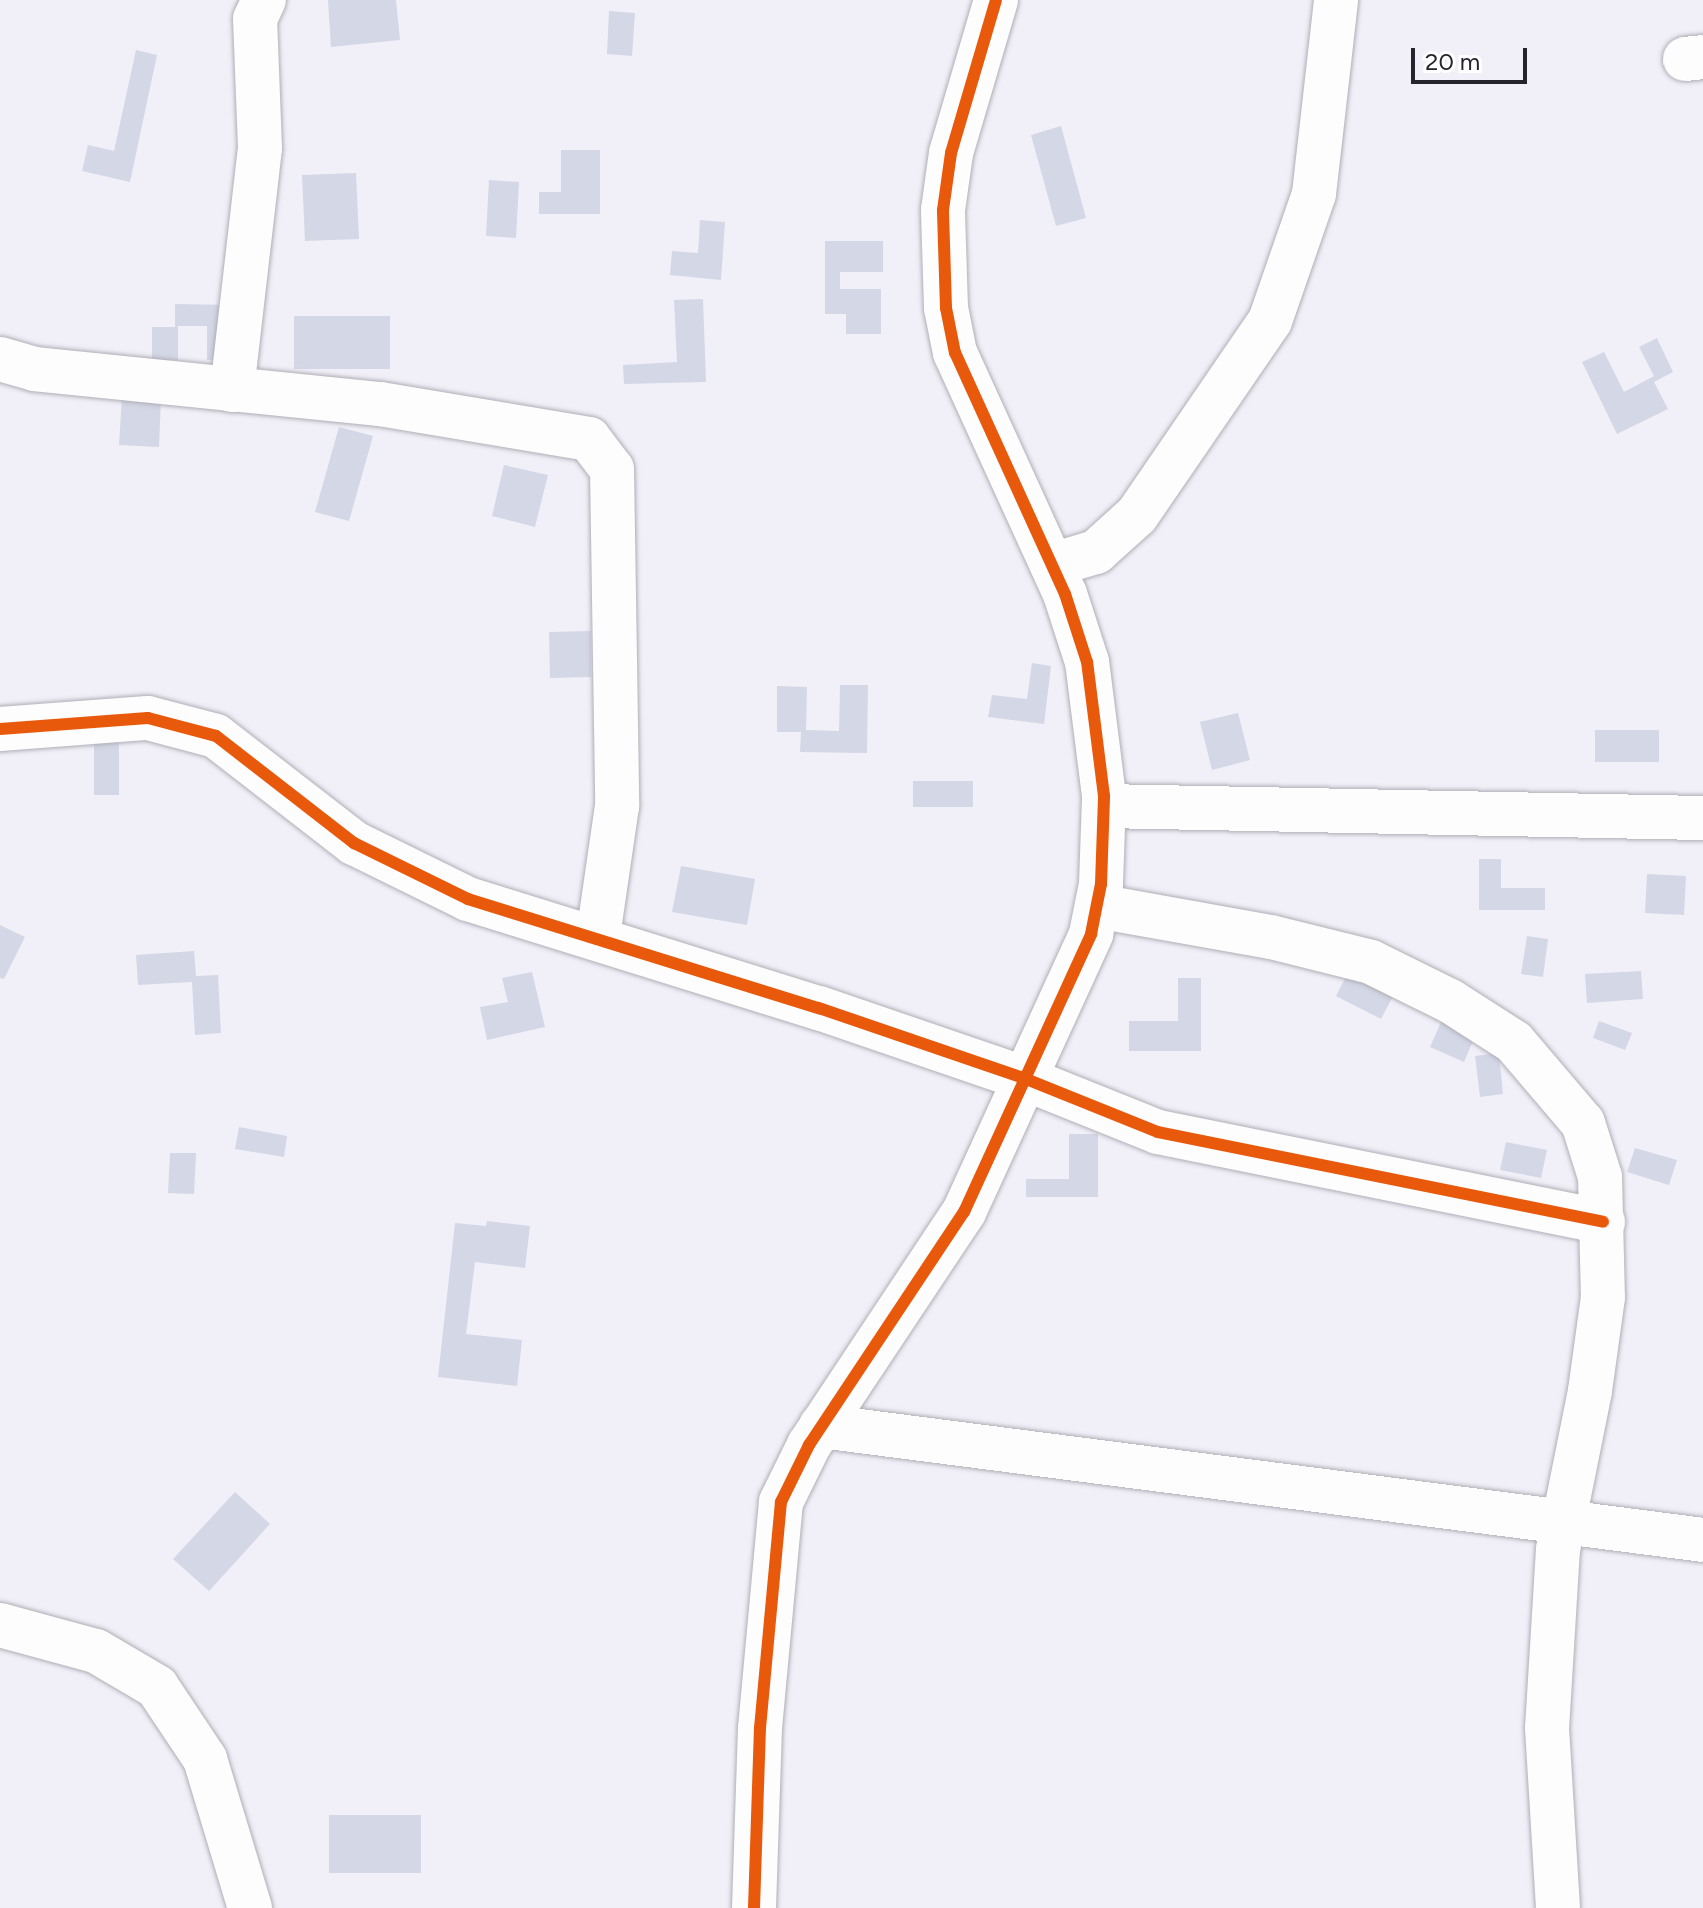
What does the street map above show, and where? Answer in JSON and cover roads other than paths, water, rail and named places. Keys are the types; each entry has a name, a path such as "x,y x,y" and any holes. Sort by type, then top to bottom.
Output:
{"street":[{"path":"232,390 260,148 255,19 264,0"},
{"path":"754,1908 760,1728 781,1502 821,1426 964,1212 1091,934 1097,906 1104,806 1087,662 1052,565 955,353 946,308 943,210 951,153 996,0"},
{"path":"1052,565 1096,552 1137,515 1270,321 1314,194 1336,0"},
{"path":"0,359 34,369 380,404 589,439 612,469 617,806 598,937"},
{"path":"0,729 148,718 216,736 354,843 468,899 598,937 1026,1079 1158,1132 1603,1222"},
{"path":"1104,806 1703,818"},
{"path":"1097,906 1332,950 1371,962 1450,1001 1514,1042 1583,1123 1600,1177 1603,1297 1563,1526 1547,1728 1558,1908"},
{"path":"821,1426 1563,1526 1703,1540"},
{"path":"0,1625 96,1651 157,1687 205,1759 250,1908"}]}
